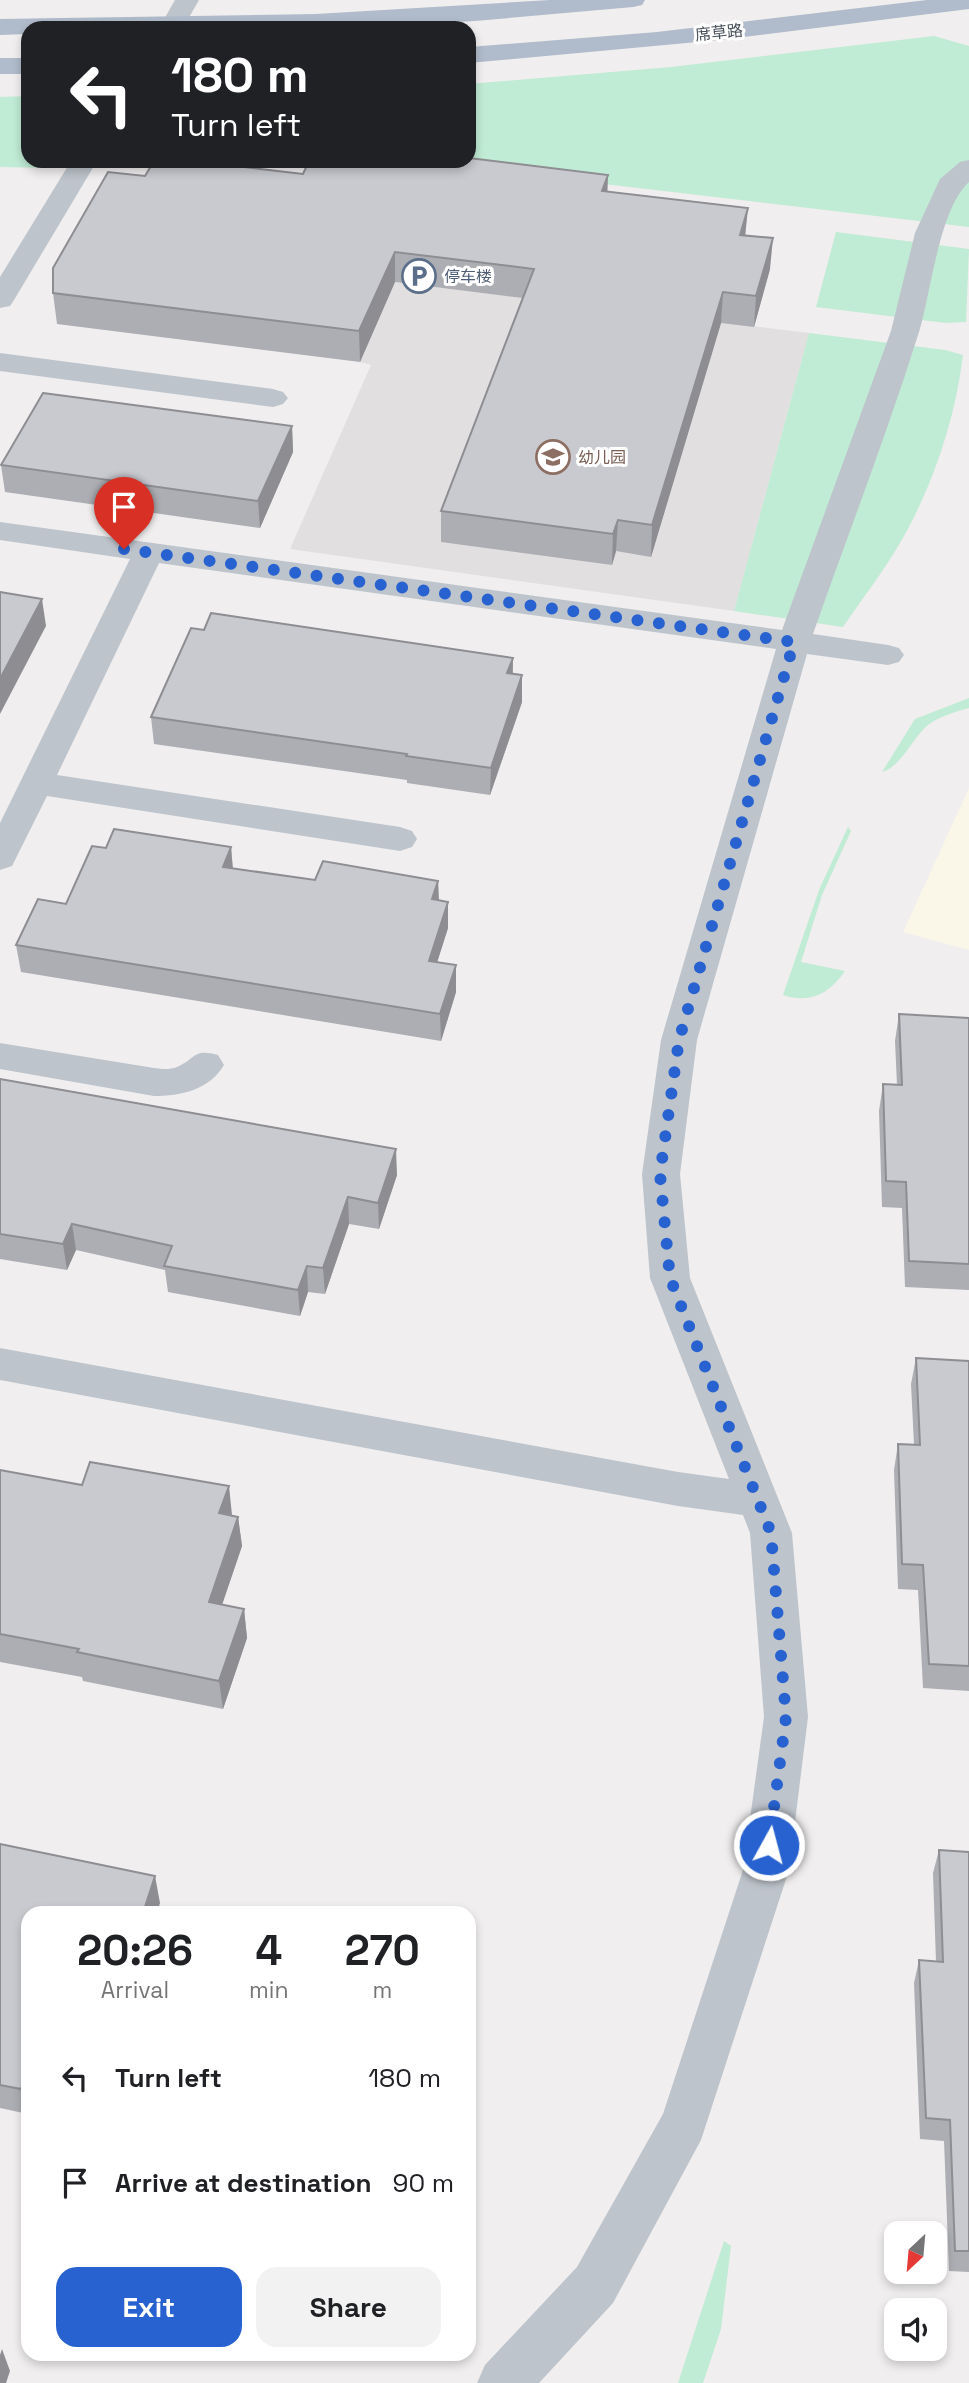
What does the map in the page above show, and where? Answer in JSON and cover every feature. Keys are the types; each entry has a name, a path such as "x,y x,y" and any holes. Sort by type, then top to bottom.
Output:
{"main road":[{"path":"328,21 543,9 633,0"},
{"name":"席草路","path":"476,55 551,50 778,26 969,2"},
{"path":"0,27 21,27"},
{"path":"0,66 21,66"}],"street":[{"path":"175,21 187,0"},
{"path":"0,300 80,168"},
{"path":"503,2383 595,2285 684,2123 766,1870 786,1717 771,1533 670,1278 660,1174 679,1040 794,642 905,331 929,233 950,185 969,168"},
{"path":"0,362 273,398"},
{"path":"0,531 888,655"},
{"path":"0,858 149,552"},
{"path":"37,783 400,839"},
{"path":"0,1056 154,1082 176,1083 195,1076 205,1065"},
{"path":"0,1364 678,1489 759,1500"}],"shaded area":[{"name":"幼儿园","path":"395,282 809,333 734,611 290,549 371,365 360,362"},
{"path":"969,788 969,950 903,932"}],"green space":[{"path":"934,36 969,46 969,227 468,168 476,168 476,83 671,67"},
{"path":"21,96 21,167 0,167 0,97"},
{"path":"836,232 969,249 966,322 946,323 816,307"},
{"path":"809,333 945,350 963,355 948,428 923,499 893,554 843,627 734,611"},
{"path":"969,698 969,708 928,725 901,758 882,772 915,719"},
{"path":"848,827 851,831 822,895 801,962 845,971 832,986 818,995 802,998 783,995 819,890"},
{"path":"724,2241 731,2246 721,2329 703,2383 678,2383"}],"building":[{"path":"476,159 608,175 602,191 748,208 740,235 773,238 756,296 723,292 652,525 618,520 613,534 441,511 534,269 395,252 359,331 53,293 53,268 108,172 145,176 150,168 253,168 303,174 306,168 476,168"},
{"path":"43,393 292,426 258,501 1,465"},
{"path":"0,592 42,599 0,679"},
{"path":"211,613 513,658 507,673 522,675 491,768 151,717 191,628 204,630"},
{"path":"114,829 231,847 223,867 315,880 323,861 438,881 432,899 448,902 429,961 456,965 440,1014 16,945 38,899 66,904 92,846 106,848"},
{"path":"899,1014 969,1018 969,1264 909,1261 906,1182 886,1181 883,1084 902,1085"},
{"path":"0,1079 396,1149 378,1203 348,1197 323,1268 307,1266 298,1290 164,1266 172,1246 72,1224 63,1244 0,1234"},
{"path":"916,1358 969,1361 969,1666 929,1664 923,1565 902,1564 898,1444 920,1445"},
{"path":"90,1462 229,1486 219,1513 238,1517 209,1602 244,1609 219,1681 0,1634 0,1470 82,1485"},
{"path":"0,1844 155,1876 145,1906 21,1906 21,2089 0,2085"},
{"path":"939,1850 969,1852 969,2251 955,2251 950,2120 926,2118 919,1960 943,1962"}],"place":[{"name":"停车楼","path":"419,276"},
{"name":"幼儿园","path":"553,457"}],"route":[{"path":"124,549 794,642 679,1040 660,1174 670,1278 771,1533 786,1717 769,1845"}]}
